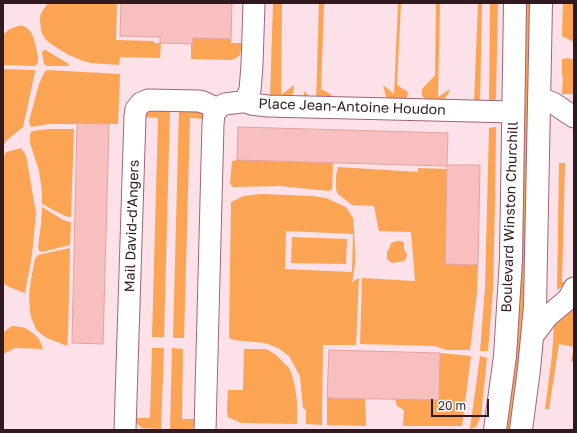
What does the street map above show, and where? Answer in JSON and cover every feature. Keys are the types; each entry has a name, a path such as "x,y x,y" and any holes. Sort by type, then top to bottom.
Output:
{"main road":[{"name":"Boulevard Winston Churchill","path":"495,430 504,356 511,259 515,3"},
{"name":"Boulevard Winston Churchill","path":"522,430 536,300 541,3"}],"street":[{"name":"Place Jean-Antoine Houdon","path":"254,3 251,82 248,96 244,101 251,104 268,106 513,112"},
{"path":"539,98 553,103 574,117"},
{"name":"Mail David-d'Angers","path":"126,430 136,109 140,103 148,100 200,101 218,109"},
{"path":"205,430 212,124 214,114 218,109 225,104 244,101"},
{"path":"532,337 548,316 567,300 574,288"}],"shaded area":[{"path":"48,3 117,3 116,40 154,41 154,43 161,43 160,58 120,57 119,65 91,63 67,54 46,40 41,31 40,16"},
{"path":"273,3 282,3 281,95 294,85 291,98 270,98"},
{"path":"319,3 324,3 321,89 332,95 326,104 315,106 306,103 304,91 316,103"},
{"path":"398,3 401,3 397,85 408,92 407,97 404,100 388,99 386,97 383,85 394,94"},
{"path":"436,3 440,3 438,97 450,89 442,102 427,100 422,95 422,89 435,75"},
{"path":"478,3 482,3 480,103 474,103"},
{"path":"490,3 498,3 496,97 495,101 489,102"},
{"path":"524,3 531,3 524,314 511,430 505,430 514,366 521,283"},
{"path":"563,3 574,3 574,42 562,36"},
{"path":"18,26 26,27 32,34 38,57 38,62 34,66 3,65 3,35 8,30"},
{"path":"193,38 231,39 231,43 242,43 240,55 231,60 191,59 191,44 193,44"},
{"path":"44,50 69,64 68,66 48,66 44,64 42,52"},
{"path":"568,58 574,60 574,94 562,94 562,59"},
{"path":"3,69 35,70 35,72 23,127 6,141 3,146"},
{"path":"47,70 120,74 118,124 77,123 49,124 31,127 29,121 39,84"},
{"path":"170,108 164,337 152,337 158,118 143,117 147,109"},
{"path":"179,108 195,108 204,114 205,119 190,118 184,338 173,338"},
{"path":"496,127 493,289 488,351 480,351 485,288 489,128"},
{"path":"49,129 74,129 71,217 65,216 42,204 39,171 30,143 30,135 33,131"},
{"path":"21,148 26,155 36,213 32,255 25,293 3,283 3,158 6,152"},
{"path":"232,161 333,163 332,189 329,191 280,186 233,187 230,184"},
{"path":"559,163 565,163 562,282 568,283 557,290"},
{"path":"338,167 418,172 418,168 447,169 445,264 478,265 477,292 470,350 447,350 434,346 360,344 362,278 415,281 411,232 379,231 374,206 352,205 338,194 336,189 336,175"},
{"path":"261,194 326,198 346,207 353,218 355,264 352,282 359,278 356,345 323,345 322,425 306,424 306,410 303,408 300,376 289,356 278,348 265,343 233,340 229,338 231,202 244,196","holes":["286,231 353,234 352,272 285,269"]},
{"path":"42,207 63,220 71,222 70,245 42,252 39,251 38,247"},
{"path":"292,237 347,239 346,264 291,263"},
{"path":"402,241 404,243 404,249 407,254 406,259 404,261 392,263 387,259 387,251 391,243"},
{"path":"70,248 67,346 47,338 36,329 31,317 29,296 35,259 38,255"},
{"path":"574,307 574,347 559,344 549,409 545,409 554,326"},
{"path":"12,326 25,328 34,334 39,339 43,349 15,348 3,354 3,336 5,331"},
{"path":"574,347 574,362 571,361"},
{"path":"152,348 164,348 161,429 142,428 137,424 135,418 150,418"},
{"path":"172,348 183,349 182,419 197,419 194,427 187,430 170,430"},
{"path":"244,349 266,349 275,354 289,368 295,387 297,424 241,423 228,417 228,390 243,390"},
{"path":"440,353 471,356 462,426 403,426 404,410 397,406 395,399 438,400"},
{"path":"480,356 487,358 481,415 476,427 470,429"},
{"path":"327,398 365,399 366,426 327,425"}],"building":[{"path":"121,3 232,3 231,39 193,38 193,44 160,43 160,37 120,36"},
{"path":"77,123 109,124 103,344 72,343"},
{"path":"238,127 448,133 447,165 480,165 478,265 445,264 447,166 237,160"},
{"path":"329,350 440,353 439,400 327,398"}]}
